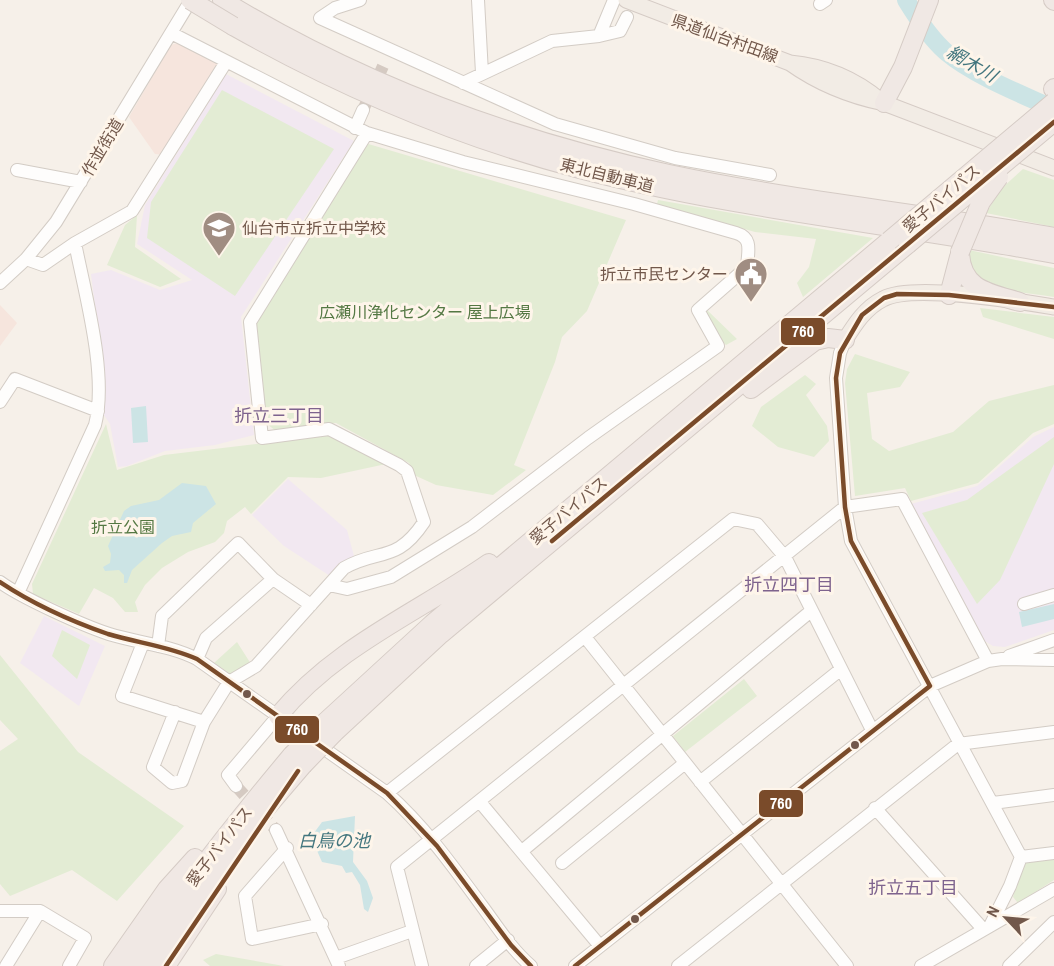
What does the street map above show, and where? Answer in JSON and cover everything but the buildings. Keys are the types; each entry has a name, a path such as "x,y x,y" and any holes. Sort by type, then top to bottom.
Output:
{"highway":[{"name":"東北自動車道","path":"190,0 315,51 404,93 489,125 583,154 718,183 1054,237"},
{"name":"東北自動車道","path":"222,0 236,18 312,69 397,108 484,140 580,169 718,199 1054,254"},
{"path":"884,103 926,1"},
{"name":"愛子バイパス","path":"150,966 226,857 298,764 328,729 432,624 958,183 1054,93"},
{"path":"949,295 960,252 975,213 988,190 1054,123"},
{"name":"愛子バイパス","path":"328,729 1054,123"},
{"path":"960,252 963,273 973,284 1020,302"},
{"path":"552,541 591,514 676,444 815,341 828,338 845,340"},
{"path":"278,716 296,694 340,656 513,547 682,414"},
{"path":"166,966 298,764"},
{"name":"愛子バイパス","path":"132,966 165,916 254,800 298,764"},
{"path":"113,966 167,889 207,845 254,800"}],"main road":[{"name":"県道仙台村田線","path":"626,0 790,63 814,65 864,86 884,103 1054,168"},
{"path":"845,340 862,315 884,298 912,293 1054,307"}],"street":[{"name":"作並街道","path":"0,283 26,259 56,222 190,0"},
{"path":"360,0 334,8 320,18 555,124 628,147 770,175"},
{"path":"478,0 482,73"},
{"path":"598,36 614,0"},
{"path":"463,83 552,41 620,31 627,17"},
{"path":"171,33 367,133 463,162 634,204 745,236 748,241 747,267 698,310 718,346 588,438 472,527 391,577 346,590 329,585"},
{"path":"384,64 389,51"},
{"path":"26,259 43,265 75,243 132,211 226,62"},
{"path":"355,128 363,110"},
{"path":"175,712 153,767 172,783 182,781 204,722 229,682 256,666 344,568 358,560 390,554 406,544 424,522 418,497 407,471 399,465 329,429 262,438 250,322 367,133"},
{"path":"17,170 81,182"},
{"path":"18,593 95,425 98,411 98,384 87,292 80,272 75,243"},
{"path":"845,340 840,353 836,378 845,507 851,541 930,686 958,744 993,803 1021,857 1010,886 987,928"},
{"path":"0,402 15,379 98,411"},
{"path":"422,966 397,867 845,507 902,499 988,662"},
{"path":"387,793 733,519 757,524 785,557 872,730"},
{"path":"158,646 162,616 238,543 273,579 311,605"},
{"path":"197,659 206,638 273,579"},
{"path":"0,582 18,593 106,633 182,651 197,659 387,793 413,816 508,940 531,966"},
{"path":"1024,604 1054,595"},
{"path":"522,851 811,611"},
{"path":"585,637 779,884 847,966"},
{"path":"575,966 930,686 988,662 1054,640"},
{"path":"143,643 122,696 204,722"},
{"path":"1002,659 1054,660"},
{"path":"700,782 840,670"},
{"path":"236,786 228,775 278,716"},
{"path":"678,966 958,744 1054,732"},
{"path":"562,862 685,763"},
{"path":"993,803 1054,795"},
{"path":"480,802 600,946"},
{"path":"875,808 987,928"},
{"path":"276,830 287,848 338,962 412,931"},
{"path":"287,848 245,896 252,939 322,924"},
{"path":"1021,857 1054,854"},
{"path":"921,966 1054,889"},
{"path":"0,911 40,911 86,938 69,966"},
{"path":"6,966 40,911"},
{"path":"1009,966 1054,922"},
{"path":"476,966 508,940"}],"shaded area":[{"path":"183,41 223,62 164,155 155,154 129,117 171,45"},
{"name":"仙台市立折立中学校","path":"226,74 354,141 241,317 254,435 215,445 165,451 127,466 118,467 110,424 104,415 103,369 91,274 111,270 160,290 192,280 137,244 145,205"},
{"path":"0,305 17,323 0,346"},
{"path":"1054,427 1054,630 1005,647 993,646 983,640 911,504 977,486 1033,437"},
{"path":"288,479 347,530 354,556 330,576 284,546 252,515"},
{"path":"44,616 105,646 79,706 20,663"}],"green space":[{"path":"222,90 334,149 235,296 147,238 151,202"},
{"name":"広瀬川浄化センター 屋上広場","path":"365,143 626,220 587,311 562,337 555,362 514,465 526,470 493,495 436,485 414,475 409,463 336,423 276,431 267,424 255,322"},
{"path":"1023,169 1054,180 1054,227 986,213 1001,189"},
{"path":"658,200 873,238 803,297 797,283 809,267 816,239 755,232 657,204"},
{"path":"137,215 135,247 181,279 160,287 107,265 125,225"},
{"path":"969,250 1054,268 1054,297 1016,292 983,280 966,263"},
{"path":"980,308 1054,317 1054,339 983,317"},
{"path":"707,310 737,339 726,345 719,339 705,314"},
{"path":"855,354 910,372 900,387 867,393 872,439 889,451 953,432 989,401 1054,385 1054,424 1033,433 978,483 911,501 905,488 855,496 845,383 847,369"},
{"path":"805,375 816,384 806,395 827,426 829,441 814,457 778,447 752,426 761,407"},
{"name":"折立公園","path":"106,424 117,470 164,455 331,435 386,464 321,478 288,477 251,514 245,507 227,521 224,533 215,542 188,552 162,568 145,585 135,602 138,612 125,612 113,598 94,588 79,614 33,594 32,584"},
{"path":"1054,437 1054,464 1000,580 977,604 922,513 967,500"},
{"path":"62,630 90,645 77,679 52,656"},
{"path":"237,642 251,664 232,675 214,663"},
{"path":"0,655 78,752 184,826 117,901 72,870 10,896 0,884 0,751 18,739 0,720"},
{"path":"744,679 757,696 685,752 673,736"},
{"path":"1054,857 1054,880 1018,903 1013,897 1022,862"},
{"path":"216,954 284,966 210,966 203,960"}],"water":[{"path":"146,406 148,442 133,443 131,408"},
{"path":"182,483 206,486 216,504 193,523 191,532 172,536 162,543 132,570 127,583 124,583 124,575 119,570 105,571 103,567 110,563 111,554 108,546 124,511 131,506 159,500"},
{"path":"1054,604 1054,619 1022,627 1019,612"},
{"name":"白鳥の池","path":"355,816 353,862 367,881 373,898 368,912 364,909 360,885 352,872 346,873 342,866 322,862 311,837 322,822"}],"waterway":[{"name":"網木川","path":"906,0 919,21 946,52 998,84 1054,109"}],"tunnel":[{"path":"363,110 384,64"},
{"path":"236,786 276,830"}],"transit line":[{"name":"760","path":"552,541 1054,122"},
{"name":"760","path":"575,966 930,686 851,541 845,507 836,378 840,353 862,315 884,298 897,294 949,295 1054,307"},
{"name":"760","path":"0,582 39,605 94,629 197,659 387,793 437,846 511,945 531,966"},
{"name":"760","path":"166,966 298,771"}],"place":[{"name":"仙台市立折立中学校","path":"219,257"},
{"name":"折立市民センター","path":"751,303"}],"district":[{"name":"折立三丁目","path":"279,416"},
{"name":"折立四丁目","path":"789,585"},
{"name":"折立五丁目","path":"913,888"}]}
